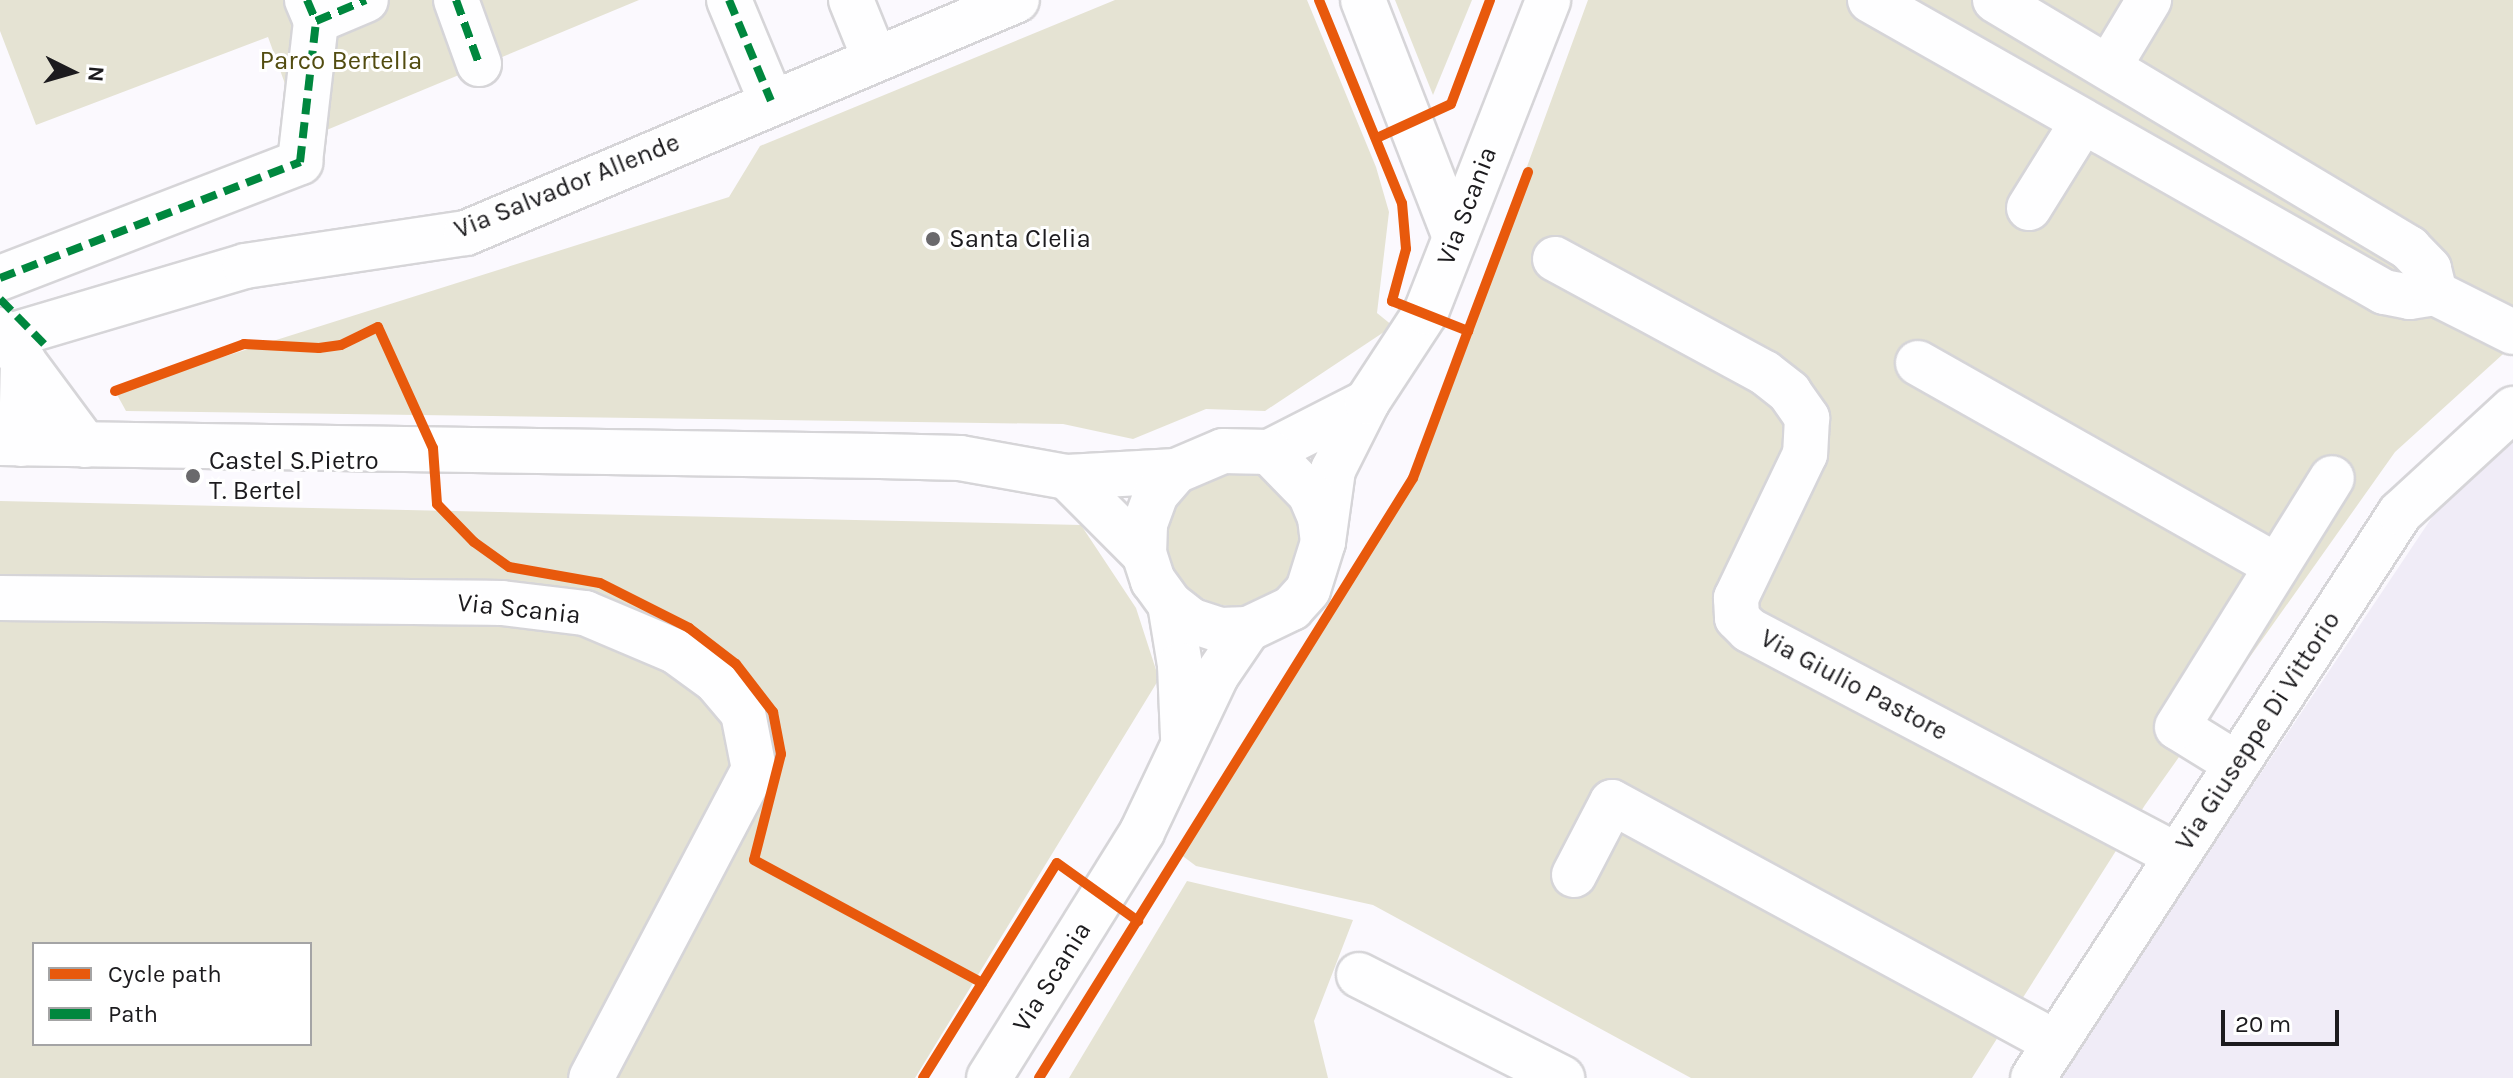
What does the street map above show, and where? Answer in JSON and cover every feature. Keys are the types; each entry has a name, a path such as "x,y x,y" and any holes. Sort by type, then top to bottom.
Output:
{"street":[{"path":"0,278 300,162 312,10 366,0"},
{"path":"456,0 479,64"},
{"path":"729,0 771,101"},
{"path":"851,0 874,57"},
{"name":"Via Salvador Allende","path":"17,333 245,266 466,233 874,57 951,11 1017,0"},
{"path":"1363,0 1455,237"},
{"name":"Via Scania","path":"1144,554 1153,581 1170,604 1192,621 1220,630 1248,629 1282,615 1308,590 1323,542 1333,470 1367,402 1426,312 1548,0"},
{"path":"1870,0 2384,292 2410,297 2435,293 2513,332"},
{"path":"1995,0 2110,65 2409,248 2429,269 2435,293"},
{"path":"2110,65 2149,0"},
{"path":"2029,208 2082,123"},
{"name":"Via Giulio Pastore","path":"1555,259 1765,373 1789,392 1807,418 1805,454 1736,598 1737,618 1749,630 2177,856"},
{"path":"17,333 11,444 960,458 1067,477 1176,471"},
{"path":"17,333 85,445"},
{"path":"1918,363 2277,566"},
{"name":"Via Scania","path":"1176,471 1223,451 1269,452 1367,402"},
{"name":"Via Giuseppe Di Vittorio","path":"2044,1060 2400,513 2509,417"},
{"path":"1269,452 1310,494 1323,542"},
{"path":"1144,554 1145,524 1156,494 1176,471"},
{"path":"1067,477 1144,554"},
{"path":"2237,764 2177,727 2332,478"},
{"name":"Via Scania","path":"0,598 502,603 585,613 675,651 716,681 743,713 754,769 591,1078"},
{"name":"Via Scania","path":"1170,604 1180,665 1183,749"},
{"name":"Via Scania","path":"989,1078 1142,832 1216,676 1248,629"},
{"path":"1574,875 1612,802 2044,1060"},
{"path":"1359,975 1562,1078"}],"shaded area":[{"path":"2513,434 2513,1078 2057,1078 2485,438"}],"green space":[{"name":"Parco Bertella","path":"0,0 639,0 305,139 268,37 36,125 0,31"},
{"path":"1115,0 1307,0 1376,167 1389,212 1377,313 1393,326 1265,411 1206,409 1133,439 1063,424 126,411 115,391 729,197 760,146"},
{"path":"1395,0 1472,0 1433,95"},
{"path":"1588,0 2513,0 2513,345 2395,452 2145,805 1972,1078 1691,1078 1373,905 1196,866 1180,854 1413,478"},
{"path":"1234,468 1260,473 1283,488 1298,511 1303,537 1298,563 1283,586 1260,601 1234,606 1208,601 1185,586 1170,563 1165,537 1170,511 1185,488 1208,473"},
{"path":"0,501 1081,525 1136,608 1159,679 915,1078 0,1078"},
{"path":"1187,881 1353,920 1314,1021 1328,1078 1069,1078"}],"marked path":[{"path":"307,0 316,21 366,0"},
{"path":"456,0 479,64"},
{"path":"729,0 771,101"},
{"path":"0,278 300,162 316,21"},
{"path":"0,299 44,344"}],"cycle path":[{"path":"1319,0 1402,203 1406,249 1392,301 1468,331 1528,172"},
{"path":"1379,137 1451,104 1490,0"},
{"path":"115,391 244,344 319,348 341,345 378,327 433,448 437,504 474,542 509,567 600,583 689,628 736,664 773,712 781,754 754,860 982,983"},
{"path":"1039,1078 1413,478 1468,331"},
{"path":"923,1078 1057,863 1138,921"}],"place":[{"name":"Santa Clelia","path":"933,239"},
{"name":"Castel S.Pietro T. Bertel","path":"193,476"}]}
